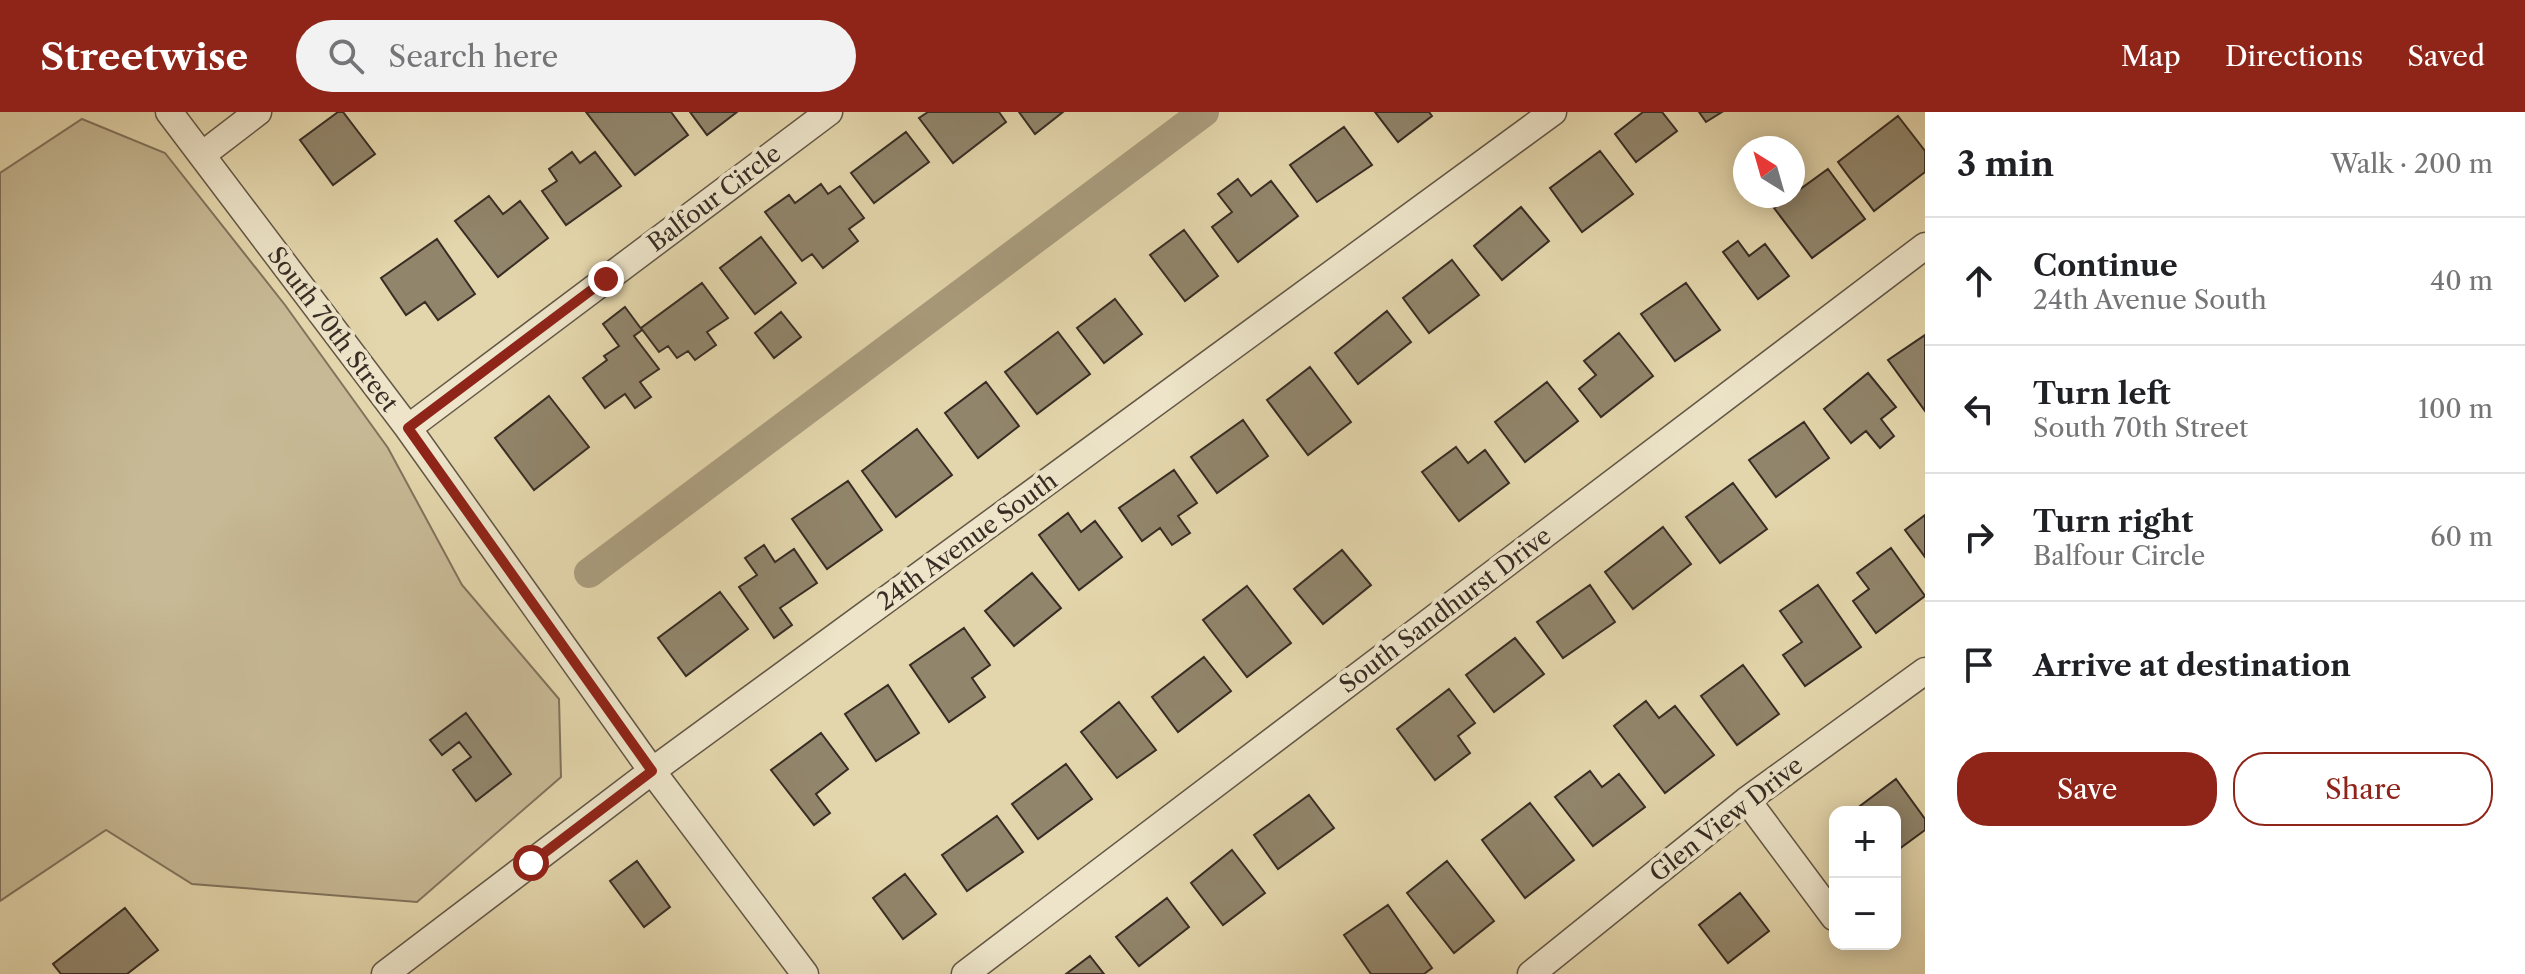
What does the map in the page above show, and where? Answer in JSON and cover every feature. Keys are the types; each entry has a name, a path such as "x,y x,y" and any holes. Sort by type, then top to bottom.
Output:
{"street":[{"name":"South 70th Street","path":"169,112 408,428 652,771 805,974"},
{"path":"202,155 258,112"},
{"name":"Balfour Circle","path":"408,428 829,112"},
{"name":"24th Avenue South","path":"385,974 652,771 1553,112"},
{"name":"South Sandhurst Drive","path":"965,974 1925,246"},
{"name":"Glen View Drive","path":"1531,974 1747,800 1925,671"},
{"path":"1747,800 1829,910"}],"shaded area":[{"path":"82,119 165,153 285,305 388,448 462,585 559,699 561,777 417,902 192,884 106,830 0,901 0,173"}],"building":[{"path":"338,112 343,112 375,154 333,185 300,140"},
{"path":"586,112 671,112 688,135 635,175"},
{"path":"690,112 737,112 707,135"},
{"path":"928,112 999,112 1006,122 953,163 919,118"},
{"path":"1019,112 1063,112 1035,134"},
{"path":"1375,112 1429,112 1432,116 1398,142"},
{"path":"1643,112 1662,112 1677,131 1636,162 1615,134"},
{"path":"1699,112 1722,112 1706,122"},
{"path":"1898,116 1925,151 1925,172 1874,211 1838,162"},
{"path":"1344,127 1372,165 1317,202 1290,165"},
{"path":"906,132 929,162 874,203 851,173"},
{"path":"1600,151 1633,194 1582,232 1550,188"},
{"path":"572,152 580,163 595,152 621,186 566,225 542,191 557,181 549,169"},
{"path":"1828,169 1865,219 1812,258 1774,208 1805,208 1805,186"},
{"path":"1238,179 1251,196 1271,181 1298,216 1238,262 1212,227 1232,212 1218,194"},
{"path":"821,184 828,194 840,186 864,218 849,229 858,241 823,268 812,254 802,261 765,212 789,195 795,203"},
{"path":"489,196 503,214 520,201 548,238 498,277 455,221"},
{"path":"1521,207 1549,241 1502,280 1474,246"},
{"path":"1184,230 1218,276 1185,301 1150,255"},
{"path":"761,237 796,283 755,314 720,268"},
{"path":"437,239 475,294 438,320 425,302 406,315 381,278"},
{"path":"1738,241 1749,256 1765,244 1789,276 1758,299 1723,252"},
{"path":"1452,260 1479,295 1429,333 1403,298"},
{"path":"702,283 728,318 707,332 716,345 695,360 688,351 677,358 668,346 659,352 641,328"},
{"path":"1686,283 1720,330 1675,361 1641,314"},
{"path":"1115,299 1142,334 1104,363 1077,328"},
{"path":"625,307 642,330 634,336 659,369 640,382 651,397 635,408 625,394 605,408 583,378 607,360 604,356 619,346 603,324"},
{"path":"1387,311 1411,342 1358,384 1335,353"},
{"path":"781,312 801,337 774,358 755,333"},
{"path":"1058,332 1090,374 1037,414 1005,372"},
{"path":"1619,333 1653,376 1601,417 1579,389 1596,375 1584,361"},
{"path":"1925,335 1925,411 1888,360"},
{"path":"1310,367 1351,422 1308,455 1267,400"},
{"path":"1868,373 1896,407 1881,419 1894,436 1880,448 1866,431 1851,443 1824,409"},
{"path":"986,382 1019,426 978,458 945,413"},
{"path":"1547,382 1578,421 1525,462 1495,422"},
{"path":"549,396 589,447 534,490 495,438"},
{"path":"1243,420 1268,456 1217,493 1191,457"},
{"path":"1804,422 1829,458 1776,497 1749,460"},
{"path":"917,429 952,475 896,517 862,471"},
{"path":"1456,447 1468,463 1485,450 1509,483 1459,521 1422,472"},
{"path":"1174,470 1197,503 1178,516 1190,533 1172,545 1160,528 1142,541 1119,508"},
{"path":"848,481 882,530 827,569 792,519"},
{"path":"1733,483 1767,529 1720,563 1686,517"},
{"path":"1068,513 1081,532 1095,521 1122,557 1079,590 1039,535"},
{"path":"1925,515 1925,557 1905,530"},
{"path":"1663,527 1691,564 1633,609 1605,572"},
{"path":"764,545 775,562 794,549 817,583 780,608 792,625 774,638 739,587 757,575 745,558"},
{"path":"1891,548 1925,596 1876,633 1853,601 1869,589 1857,573"},
{"path":"1342,550 1371,585 1323,624 1294,589"},
{"path":"1032,573 1061,608 1014,646 985,611"},
{"path":"1590,585 1615,622 1563,658 1537,622"},
{"path":"1818,585 1861,647 1805,686 1783,655 1802,642 1780,611"},
{"path":"1247,586 1291,643 1247,677 1203,620"},
{"path":"720,592 748,629 686,676 658,638"},
{"path":"964,628 990,665 972,678 985,697 949,722 910,665"},
{"path":"1515,638 1544,674 1494,712 1466,675"},
{"path":"1204,657 1231,691 1178,732 1152,697"},
{"path":"1743,665 1779,714 1737,745 1701,696"},
{"path":"888,685 919,733 876,761 845,714"},
{"path":"1449,689 1475,723 1458,736 1470,753 1435,780 1397,729"},
{"path":"1646,701 1659,718 1675,706 1714,755 1665,793 1614,726"},
{"path":"1119,702 1156,750 1117,778 1081,732"},
{"path":"466,713 511,774 476,801 453,770 471,757 459,742 442,755 430,740"},
{"path":"821,733 848,769 816,794 830,813 814,825 771,770"},
{"path":"1066,764 1092,799 1038,839 1012,804"},
{"path":"1590,771 1602,787 1619,774 1645,807 1593,846 1555,797"},
{"path":"1896,779 1925,819 1925,830 1901,848 1901,806 1860,806"},
{"path":"1309,795 1334,828 1278,869 1254,835"},
{"path":"1530,803 1574,860 1525,898 1482,840"},
{"path":"997,816 1023,852 967,891 942,855"},
{"path":"1232,850 1265,893 1223,925 1191,883"},
{"path":"637,861 670,907 644,927 610,881"},
{"path":"1447,861 1494,921 1454,953 1407,893"},
{"path":"905,874 936,914 903,939 873,898"},
{"path":"1740,893 1769,931 1728,963 1699,925"},
{"path":"1167,898 1189,927 1139,966 1116,937"},
{"path":"1388,905 1432,968 1424,974 1371,974 1344,935"},
{"path":"125,908 158,950 127,974 61,974 53,964"},
{"path":"1090,956 1104,974 1066,974"}],"waterway":[{"path":"589,573 1204,112"}],"route":[{"path":"531,863 652,771 408,428 606,279"}]}
